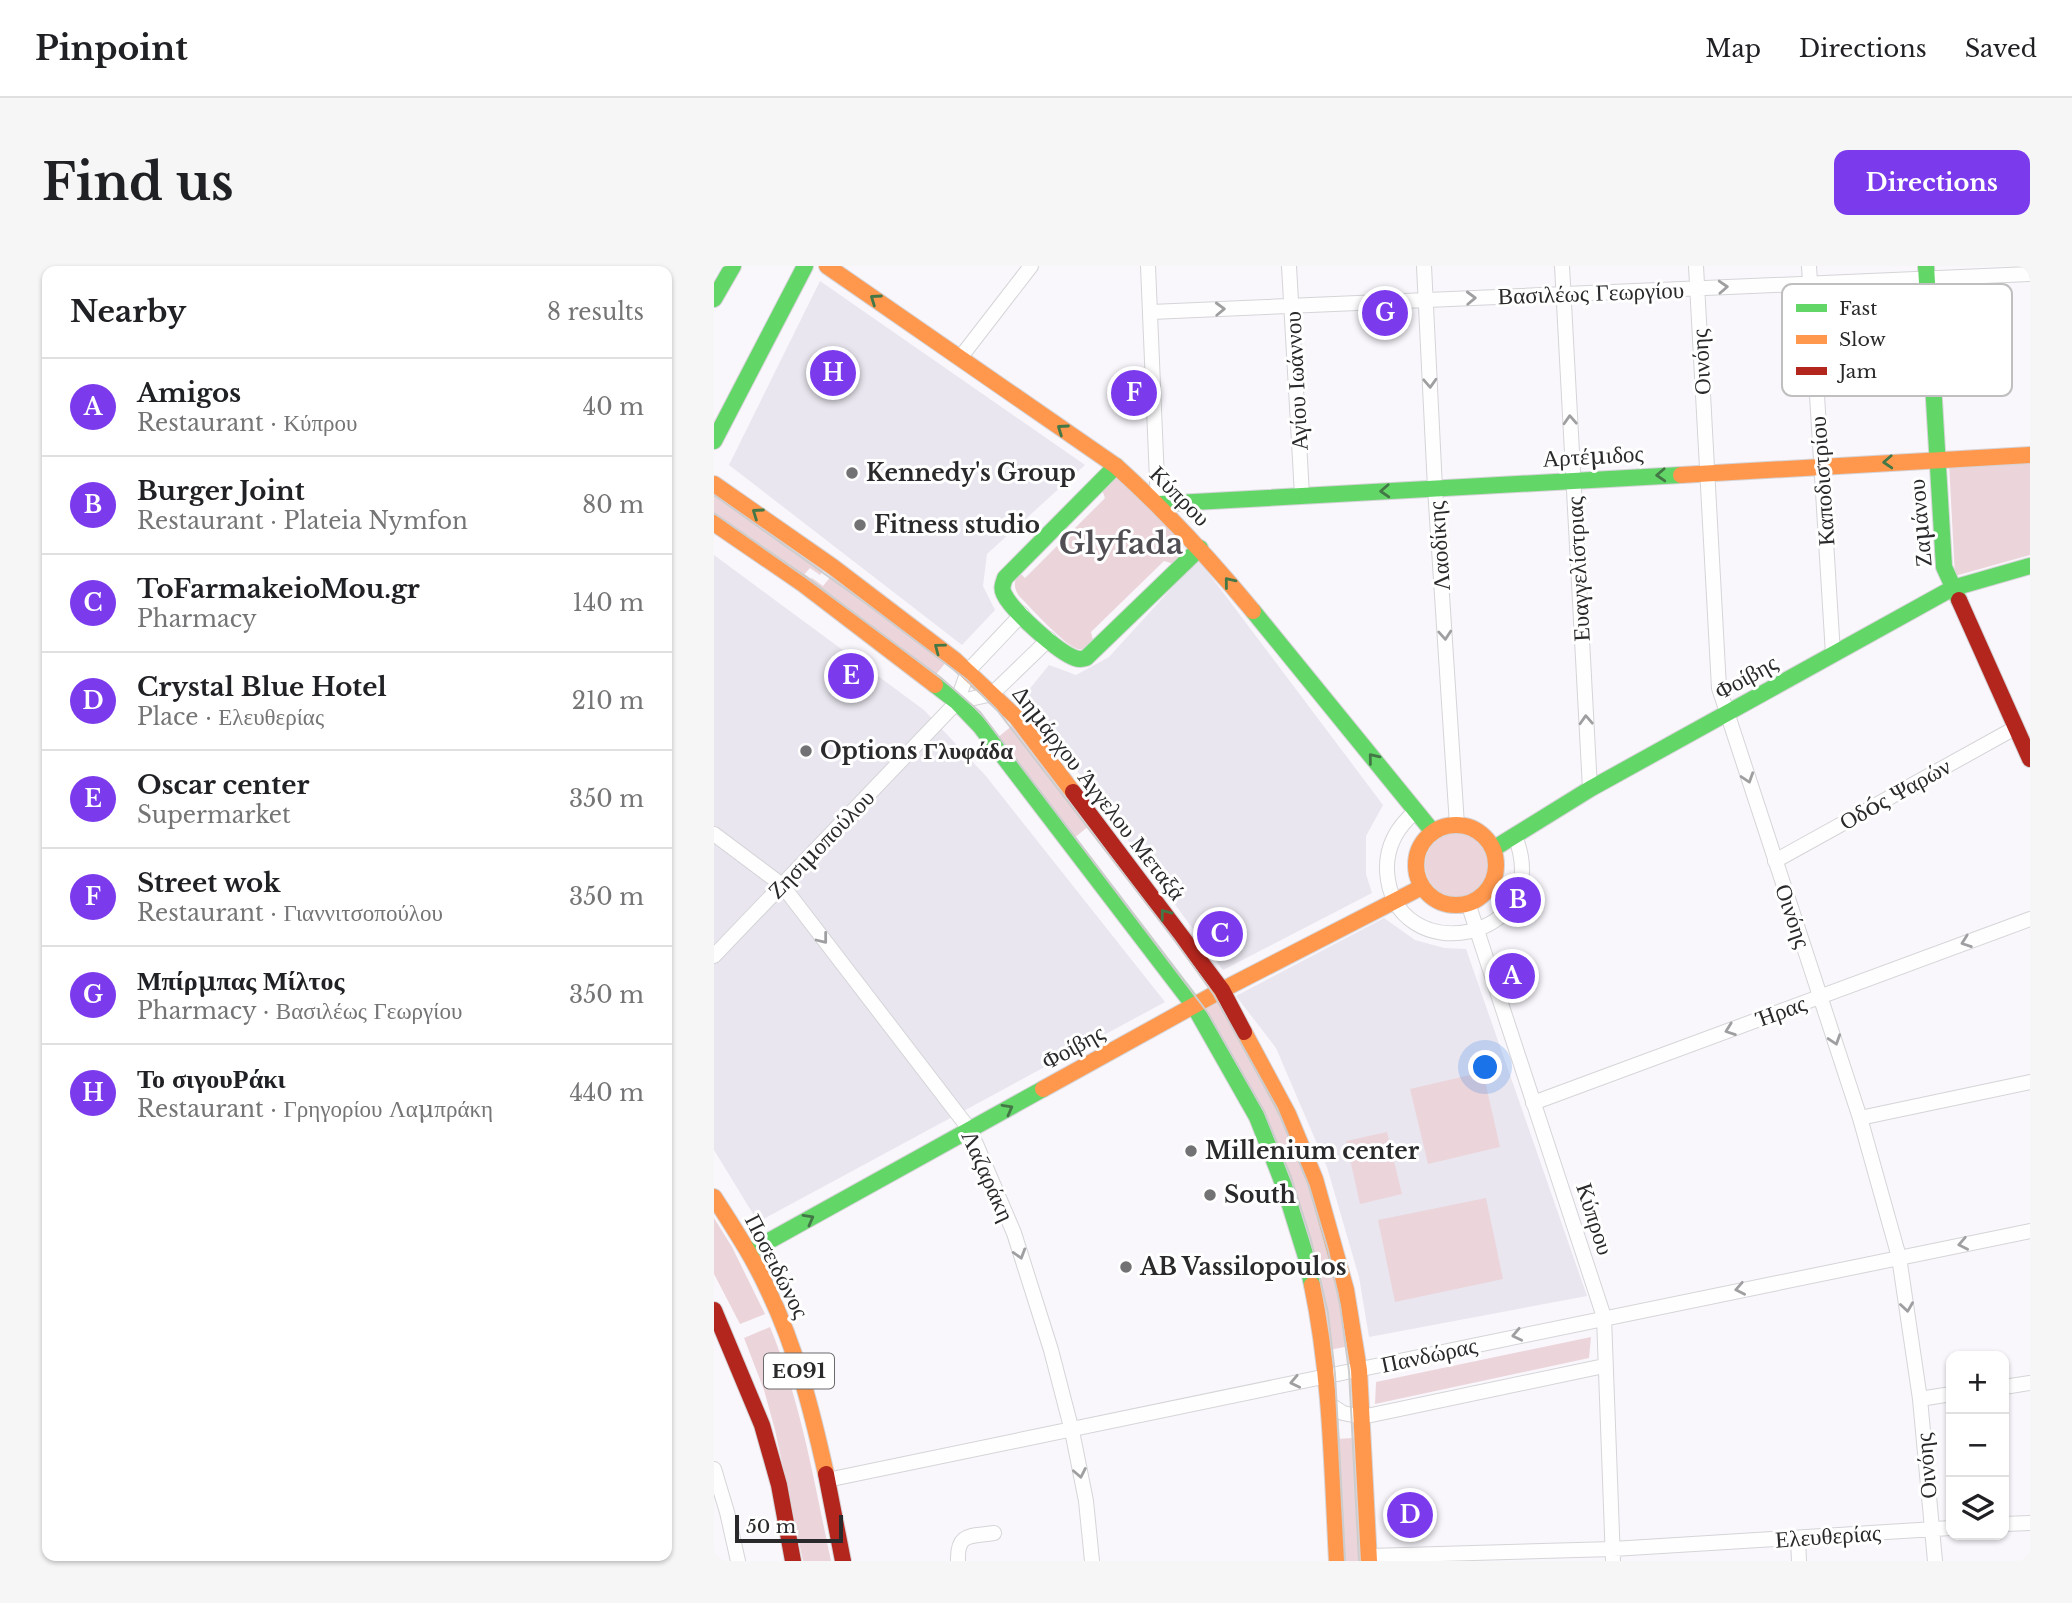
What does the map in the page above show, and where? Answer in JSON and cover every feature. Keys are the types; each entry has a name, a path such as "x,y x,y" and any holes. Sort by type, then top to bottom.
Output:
{"main road":[{"path":"714,299 733,266"},
{"path":"714,441 805,266"},
{"name":"Κύπρου","path":"827,266 1116,466 1158,503 1200,548 1433,832"},
{"name":"Ζαμάνου","path":"1934,396 1944,567 2030,759"},
{"name":"Αρτέμιδος","path":"1158,503 2030,454"},
{"path":"1116,466 1005,578 1004,595 1022,614 1071,657 1083,659 1200,548"},
{"name":"Δημάρχου Άγγελου Μεταξά","path":"714,484 833,567 968,671 1016,717 1222,990 1288,1114 1315,1179 1346,1290 1359,1370 1369,1559"},
{"path":"714,523 803,584 957,702 980,726 1194,1006 1257,1117 1284,1186 1306,1257 1319,1318 1327,1375 1337,1561"},
{"name":"Φοίβης","path":"1493,849 1590,789 1952,588 2030,566"},
{"path":"1457,825 1479,832 1493,849 1496,866 1492,883 1480,897 1455,905 1443,903 1422,887 1416,863 1418,851 1433,832 1457,825"},
{"name":"Φοίβης","path":"749,1252 1222,990 1422,887"},
{"name":"Ποσειδώνος","path":"714,1197 749,1252 769,1291 790,1344 827,1480 843,1561"},
{"name":"ΕΟ91","path":"714,1310 762,1425 779,1485 793,1561"}],"street":[{"path":"960,358 1031,266"},
{"path":"1149,266 1158,503"},
{"name":"Αγίου Ιωάννου","path":"1289,266 1303,495"},
{"name":"Λαοδίκης","path":"1424,266 1435,488 1457,825"},
{"name":"Ευαγγελίστριας","path":"1562,266 1590,789"},
{"name":"Οινόης","path":"1696,266 1720,688 1860,1118 1899,1257 1920,1399 1935,1561"},
{"name":"Καποδιστρίου","path":"1809,266 1810,283"},
{"name":"Βασιλέως Γεωργίου","path":"1787,284 1926,272 2030,274"},
{"name":"Βασιλέως Γεωργίου","path":"1151,312 1782,284"},
{"name":"Καποδιστρίου","path":"1817,396 1833,654"},
{"name":"Ζησιμοπούλου","path":"714,956 957,702 968,671 1022,614"},
{"path":"957,702 992,694 1049,639"},
{"name":"Οδóς Ψαρών","path":"1775,861 2015,728"},
{"path":"1416,811 1398,829 1388,852 1388,877 1396,901 1411,919 1431,931 1454,935 1478,931 1502,916 1518,892 1523,864 1515,836"},
{"name":"Λαζαράκη","path":"714,834 782,886 970,1130 1014,1233 1051,1350 1072,1431 1086,1501 1092,1561"},
{"name":"Κύπρου","path":"1468,903 1604,1317 1613,1555"},
{"name":"Ήρας","path":"1533,1103 2030,919"},
{"path":"1860,1118 2030,1082"},
{"name":"Πανδώρας","path":"827,1480 1072,1431 1604,1317 2030,1231"},
{"path":"1329,1404 1343,1413 1362,1417 1604,1366"},
{"path":"2009,1386 2030,1383"},
{"path":"1920,1399 1946,1395"},
{"path":"714,1469 738,1561"},
{"path":"2009,1524 2030,1523"},
{"name":"Ελευθερίας","path":"1369,1559 1613,1555 1946,1528"},
{"path":"958,1561 957,1546 960,1542 966,1538 994,1533"},
{"path":"1798,1539 1800,1561"}],"shaded area":[{"path":"820,281 1085,465 987,554 983,586 995,610 962,645 729,465"},
{"path":"2030,460 2030,555 1955,576 1949,464"},
{"path":"1117,478 1184,541 1183,552 1174,564 1164,561 1091,632 1094,644 1078,649 1057,634 1019,596 1015,581 1019,572 1025,578 1105,498 1101,487"},
{"path":"714,491 824,569 820,575 810,568 802,577 714,517"},
{"path":"714,555 924,710 985,775 1165,1002 758,1222 714,1150"},
{"path":"1198,559 1383,805 1366,836 1366,874 1372,893 1223,970 1023,697 1049,665 1076,675 1109,657"},
{"path":"832,575 947,661 933,678 809,582 812,578 823,586"},
{"path":"1013,725 1090,825 1073,839 997,738"},
{"path":"1451,833 1463,833 1480,842 1487,853 1487,877 1480,888 1463,897 1451,897 1439,892 1430,883 1425,871 1425,859 1430,847 1439,838"},
{"path":"1384,918 1415,940 1444,948 1466,949 1587,1296 1369,1337 1359,1277 1327,1167 1276,1048 1236,996"},
{"path":"1220,1000 1261,1070 1317,1203 1350,1346 1329,1350 1319,1286 1202,1010"},
{"path":"1483,1072 1500,1147 1428,1164 1410,1089"},
{"path":"1387,1132 1402,1194 1360,1204 1346,1141"},
{"path":"1486,1198 1503,1279 1395,1302 1378,1220"},
{"path":"714,1218 732,1247 765,1314 740,1324 714,1274"},
{"path":"770,1327 798,1413 831,1561 803,1561 775,1430 764,1390 744,1338"},
{"path":"1591,1337 1589,1358 1375,1404 1376,1382"},
{"path":"1355,1438 1362,1561 1343,1561 1335,1439"}],"tram line":[{"path":"714,495 966,679 997,710 1214,995 1277,1108 1309,1186 1328,1250 1340,1305 1349,1371 1359,1561"},
{"path":"714,513 940,677 980,712 1208,1013 1264,1111 1291,1177 1311,1240 1328,1313 1335,1374 1345,1561"}],"traffic: fast":[{"path":"714,299 733,266"},
{"path":"714,441 805,266"},
{"path":"1926,266 1927,284"},
{"path":"1934,396 1944,567 1959,600"},
{"path":"1116,466 1005,578 1002,588 1004,594 1025,620 1067,654 1078,659 1086,658 1200,548"},
{"path":"1158,504 1681,475"},
{"path":"1493,849 1590,789 1953,588 2030,566"},
{"path":"1253,611 1433,832"},
{"path":"935,685 957,702 980,726 1194,1006 1257,1117 1284,1186 1312,1285"},
{"path":"749,1252 1043,1089"}],"traffic: slow":[{"path":"827,266 1116,466 1187,536 1253,611"},
{"path":"1681,475 2030,455"},
{"path":"714,484 833,567 955,660 1016,717 1073,792"},
{"path":"714,523 803,584 935,685"},
{"path":"1456,825 1471,828 1484,837 1493,850 1496,865 1493,880 1484,893 1471,902 1456,905 1441,902 1428,893 1419,880 1416,865 1419,850 1428,837 1441,828 1456,825"},
{"path":"1043,1089 1222,990 1422,887"},
{"path":"1244,1032 1288,1114 1315,1179 1346,1290 1359,1370 1369,1561"},
{"path":"714,1197 756,1266 787,1334 802,1380 826,1474"},
{"path":"1312,1285 1327,1388 1337,1561"}],"traffic: jam":[{"path":"1959,600 2030,759"},
{"path":"1073,792 1222,990 1244,1032"},
{"path":"714,1310 762,1425 779,1485 793,1561"},
{"path":"826,1474 843,1561"}],"place":[{"name":"Μπίρμπας Μίλτος","path":"1385,313"},
{"name":"Το σιγουΡάκι","path":"833,373"},
{"name":"Street wok","path":"1134,393"},
{"name":"Kennedy's Group","path":"852,473"},
{"name":"Fitness studio","path":"860,525"},
{"name":"Oscar center","path":"851,676"},
{"name":"Options Γλυφάδα","path":"806,751"},
{"name":"Burger Joint","path":"1518,900"},
{"name":"ToFarmakeioMou.gr","path":"1220,934"},
{"name":"Amigos","path":"1512,976"},
{"name":"Millenium center","path":"1191,1151"},
{"name":"South","path":"1210,1195"},
{"name":"AB Vassilopoulos","path":"1126,1267"},
{"name":"Crystal Blue Hotel","path":"1410,1515"}],"district":[{"name":"Glyfada","path":"1121,543"}]}
